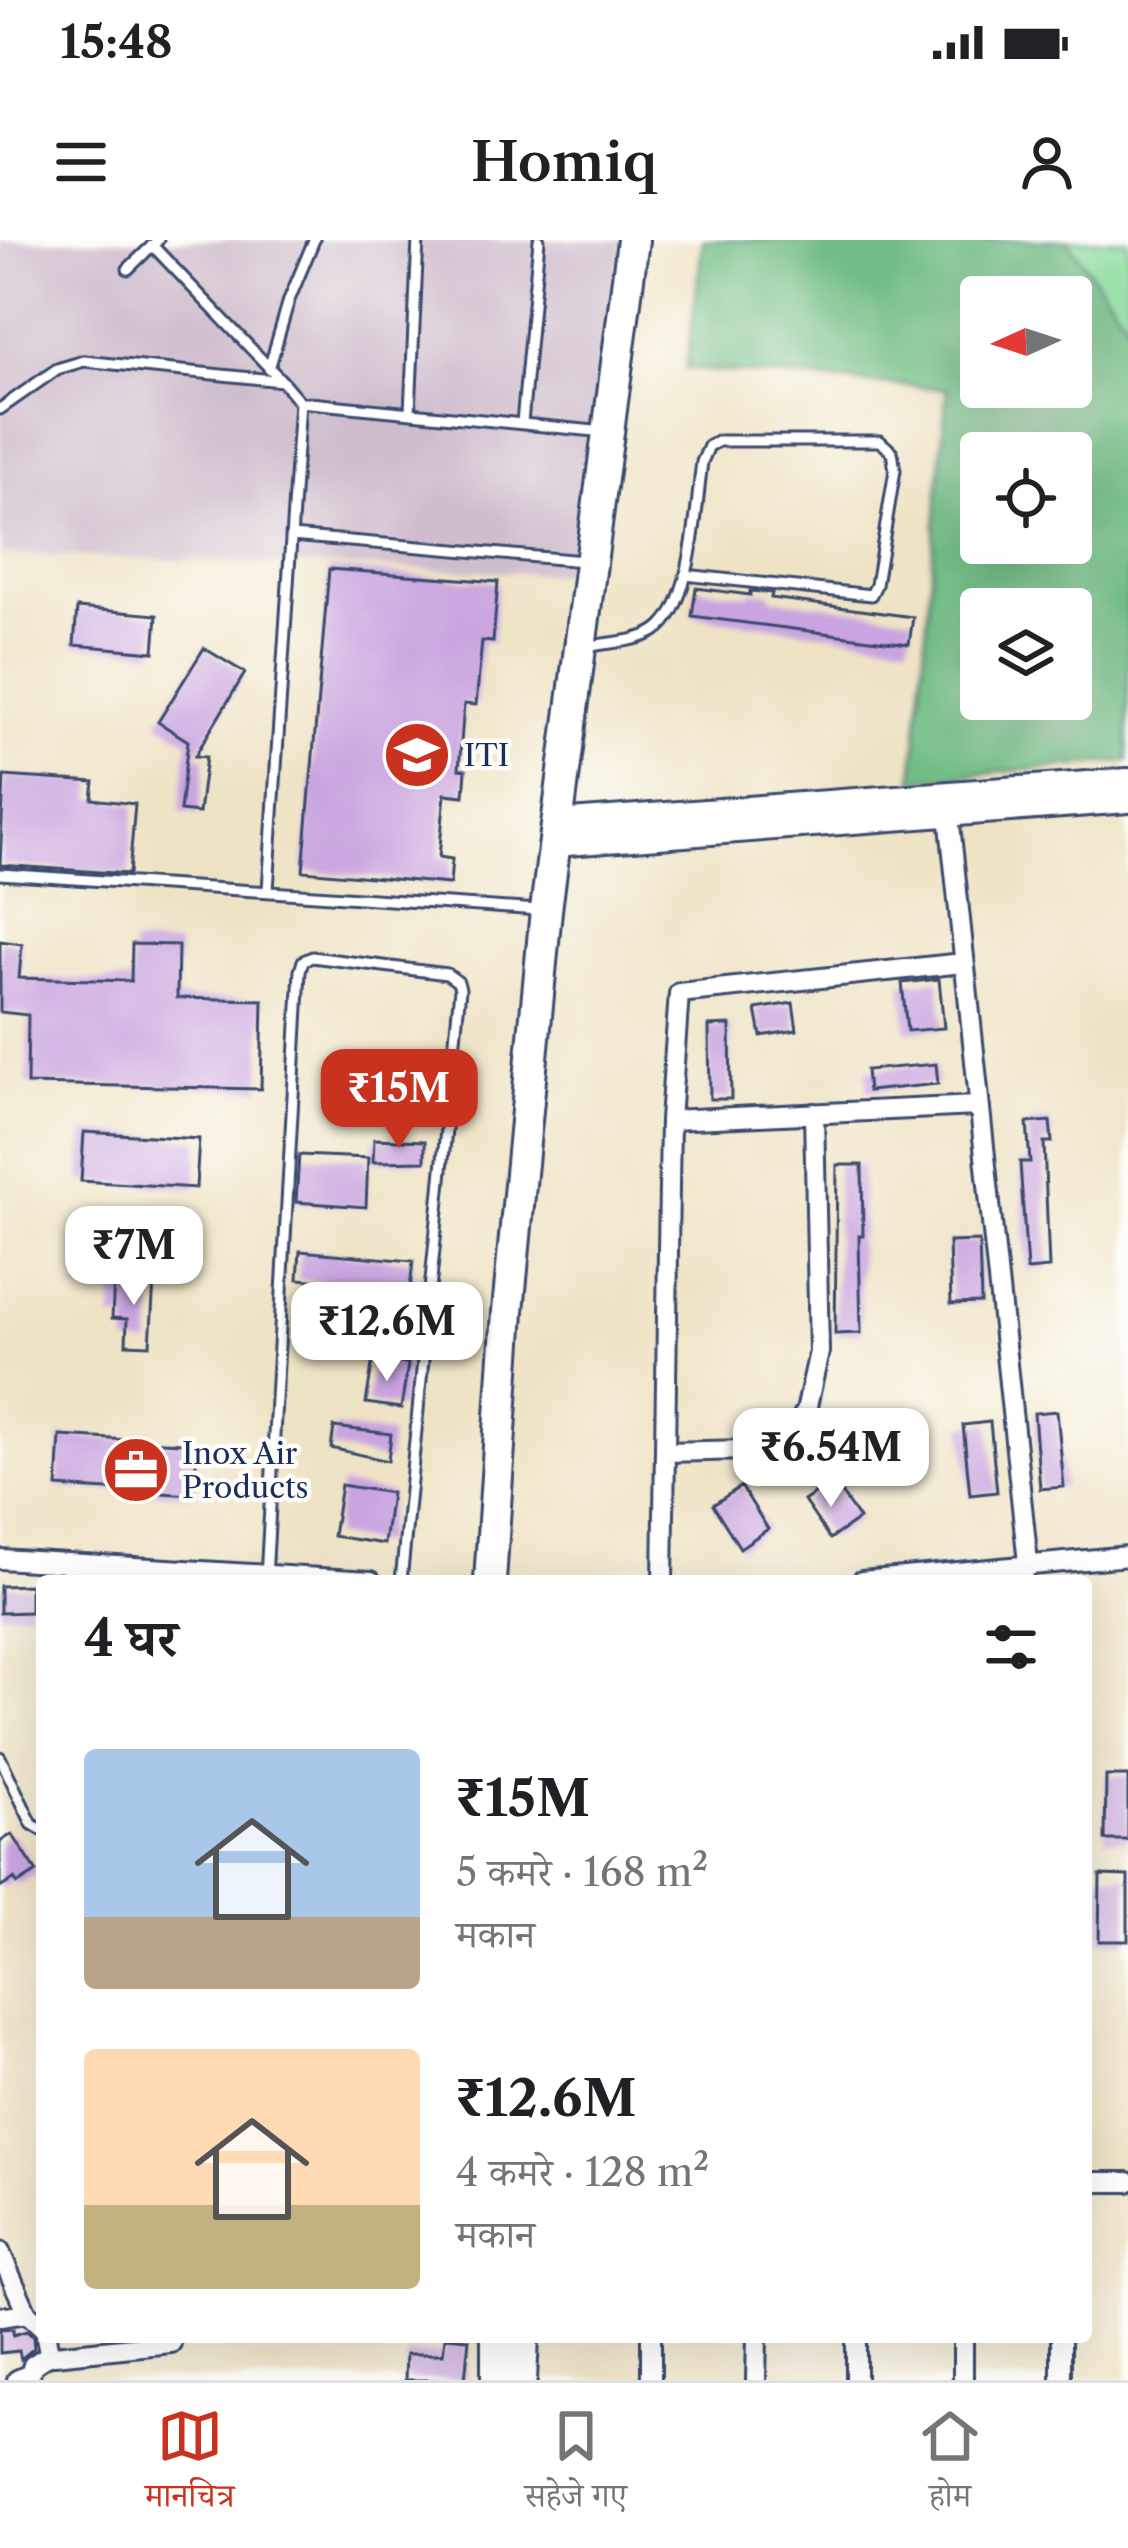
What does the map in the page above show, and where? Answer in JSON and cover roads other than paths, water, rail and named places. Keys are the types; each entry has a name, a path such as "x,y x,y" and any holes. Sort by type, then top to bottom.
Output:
{"main road":[{"path":"561,834 591,646 633,240"},
{"path":"490,1575 508,1311 589,562 644,240"},
{"path":"505,1575 518,1312 552,910"},
{"path":"497,2343 497,2380"},
{"path":"521,2380 523,2343"}],"street":[{"path":"561,834 948,803 1128,781"},
{"path":"948,803 1128,800"},
{"path":"948,803 1023,1572"},
{"path":"663,1575 670,1120 680,993 963,964"},
{"path":"670,1120 977,1106"},
{"path":"665,1452 747,1450 789,1438 806,1412 819,1352 814,1113"},
{"path":"969,1575 1128,1556"},
{"path":"0,1558 167,1575"},
{"path":"1092,2182 1128,2182"},
{"path":"0,2252 26,2313 36,2322"},
{"path":"0,2317 26,2313"},
{"path":"17,2380 30,2374 48,2346 171,2343"},
{"path":"650,2380 651,2343"},
{"path":"756,2380 757,2343"},
{"path":"856,2343 856,2380"},
{"path":"963,2343 963,2380"},
{"path":"1061,2343 1061,2380"}],"lane":[{"path":"269,369 289,300 314,240"},
{"path":"410,412 418,240"},
{"path":"522,423 539,240"},
{"path":"128,269 155,242 300,402 613,433"},
{"path":"0,409 57,369 84,361 282,381"},
{"path":"268,890 300,402"},
{"path":"591,646 645,636 664,624 675,607 686,575 702,462 709,446 719,441 880,441 892,452 895,470 871,596 686,575"},
{"path":"291,536 589,562"},
{"path":"0,874 552,910"},
{"path":"266,1575 300,971 303,961 312,957 447,974 460,989 401,1575"},
{"path":"0,1757 36,1826"}],"place":[{"name":"ITI","path":"417,755"},
{"name":"Inox Air Products","path":"136,1470"}]}
